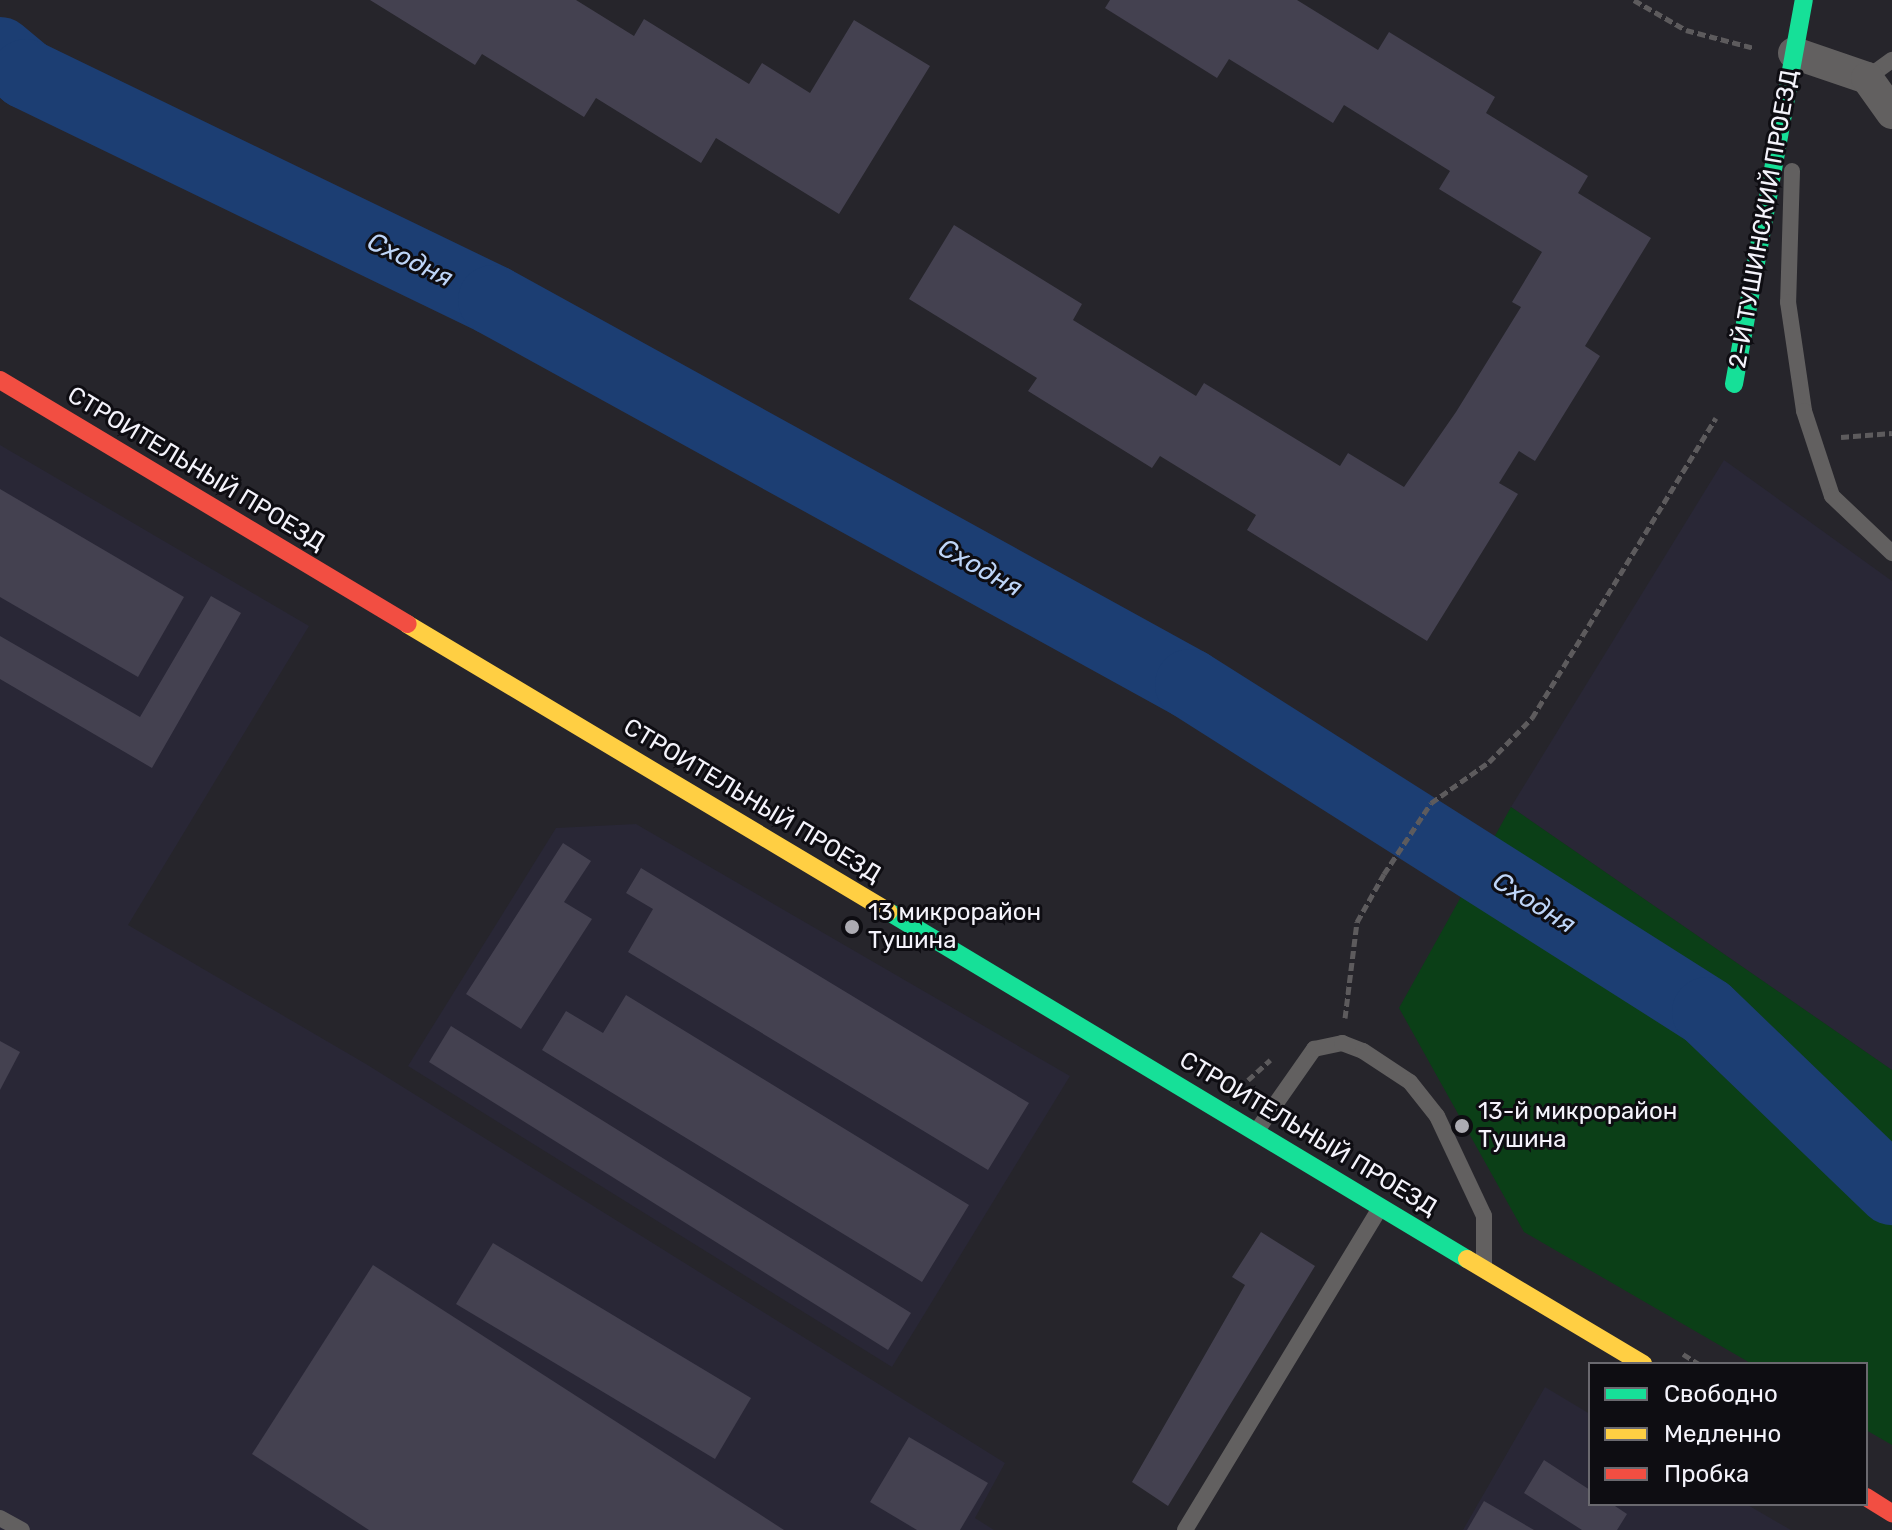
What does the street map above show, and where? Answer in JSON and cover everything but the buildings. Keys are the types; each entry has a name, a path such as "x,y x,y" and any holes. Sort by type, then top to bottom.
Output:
{"street":[{"name":"2-Й ТУШИНСКИЙ ПРОЕЗД","path":"1734,384 1804,0"},
{"name":"2-Й ТУШИНСКИЙ ПРОЕЗД","path":"1794,53 1879,69 1892,113"},
{"name":"СТРОИТЕЛЬНЫЙ ПРОЕЗД","path":"0,380 1640,1362"},
{"path":"1868,1498 1892,1513"}],"lane":[{"path":"1794,53 1788,302 1804,411 1832,496 1892,553"},
{"path":"1257,1131 1314,1049 1342,1043 1363,1051 1410,1082 1437,1116 1484,1216 1484,1268"},
{"path":"1185,1530 1381,1207"},
{"path":"0,1518 22,1530"}],"path":[{"path":"1634,0 1686,30 1794,53"},
{"path":"1345,1019 1357,922 1384,874 1431,803 1489,762 1532,718 1734,384"},
{"path":"1332,1019 1345,1019 1355,1024"},
{"path":"1240,1088 1279,1051"},
{"path":"1672,1348 1696,1362"}],"shaded area":[{"path":"0,445 309,626 128,925 366,1064 1005,1463 975,1518 994,1530 0,1530"},
{"path":"1724,460 1892,581 1892,1070 1511,807"},
{"path":"636,824 1070,1076 892,1367 408,1066 556,828"},
{"path":"1545,1387 1588,1413 1588,1506 1749,1506 1791,1530 1463,1530"}],"green space":[{"path":"1511,807 1892,1070 1892,1445 1868,1431 1868,1362 1749,1362 1524,1232 1399,1008"}],"waterway":[{"name":"Сходня","path":"0,52 26,74 493,300 1190,684 1707,1012 1892,1190"}],"traffic: fast":[{"path":"1734,384 1804,0"},
{"path":"889,912 1467,1259"}],"traffic: slow":[{"path":"407,624 889,912"},
{"path":"1467,1259 1640,1362"}],"traffic: jam":[{"path":"0,380 407,624"},
{"path":"1868,1498 1892,1513"}],"place":[{"name":"13 микрорайон Тушина","path":"852,927"},
{"name":"13-й микрорайон Тушина","path":"1462,1126"}]}
